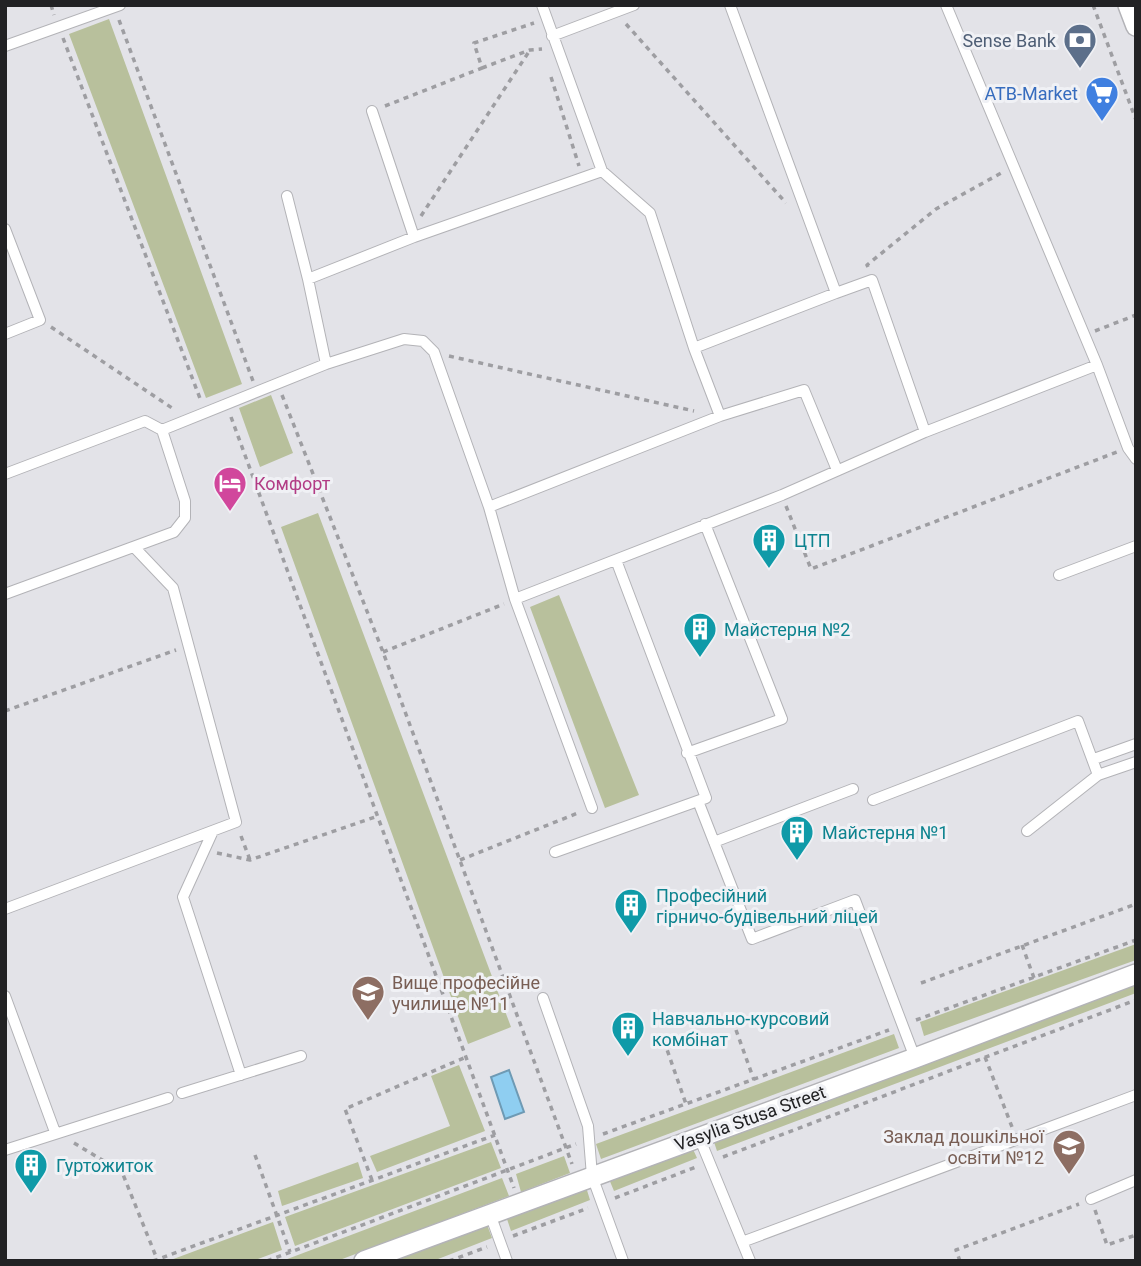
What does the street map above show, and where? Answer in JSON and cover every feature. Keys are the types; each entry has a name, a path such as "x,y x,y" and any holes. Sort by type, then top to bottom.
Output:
{"street":[{"path":"1128,5 1136,26"},
{"name":"Vasylia Stusa Street","path":"364,1261 1136,974"}],"lane":[{"path":"542,5 602,171 650,213 694,348 720,416"},
{"path":"552,36 634,5"},
{"path":"730,5 836,293"},
{"path":"946,5 1085,335 1128,448 1136,459"},
{"path":"5,46 117,6"},
{"path":"372,111 413,234"},
{"path":"308,279 413,234 602,171"},
{"path":"287,196 326,364"},
{"path":"5,229 40,320 5,334"},
{"path":"694,348 872,279 925,432"},
{"path":"162,430 326,364 404,340 423,341 434,352 489,507 515,599 592,808"},
{"path":"515,599 782,495 925,432 1097,365"},
{"path":"489,507 720,416 804,390 837,470"},
{"path":"5,474 145,421 162,430 186,501 185,518 174,532 5,594"},
{"path":"687,753 782,719 705,524"},
{"path":"1059,575 1136,546"},
{"path":"5,909 236,822 173,588 134,547"},
{"path":"555,852 706,798 616,560"},
{"path":"873,800 1078,721 1098,775"},
{"path":"1094,760 1136,744"},
{"path":"1027,831 1098,775 1136,762"},
{"path":"714,842 853,789"},
{"path":"698,802 752,939 855,900 915,1058"},
{"path":"212,831 183,897 241,1075"},
{"path":"5,996 55,1132"},
{"path":"543,998 588,1126 590,1139 586,1179 603,1202 623,1261"},
{"path":"182,1094 300,1056"},
{"path":"742,1242 1136,1095"},
{"path":"5,1150 168,1098"},
{"path":"699,1137 750,1261"},
{"path":"1091,1199 1136,1180"},
{"path":"490,1214 508,1261"}],"path":[{"path":"51,5 205,413"},
{"path":"1093,5 1136,120"},
{"path":"117,6 257,392"},
{"path":"616,12 788,206"},
{"path":"482,68 474,43 534,23 530,14"},
{"path":"372,111 530,50 542,49"},
{"path":"413,234 530,50"},
{"path":"550,75 580,167"},
{"path":"872,279 867,265 936,209 1014,166"},
{"path":"1085,335 1136,315"},
{"path":"40,320 189,419"},
{"path":"434,352 720,416"},
{"path":"277,384 383,652 566,1148 586,1179"},
{"path":"226,404 520,1203"},
{"path":"782,495 811,569 1128,448"},
{"path":"383,652 515,599"},
{"path":"5,711 188,646"},
{"path":"460,860 592,808"},
{"path":"204,850 250,860 378,816"},
{"path":"236,822 250,860"},
{"path":"921,983 1136,904"},
{"path":"268,1261 590,1139 1136,940"},
{"path":"1022,945 1034,978"},
{"path":"449,1261 1136,1000"},
{"path":"736,1030 754,1080"},
{"path":"664,1041 686,1104"},
{"path":"372,1180 345,1109 466,1057"},
{"path":"985,1057 1017,1139"},
{"path":"55,1132 122,1172 156,1260 495,1135"},
{"path":"255,1155 290,1252"},
{"path":"960,1261 956,1250 1091,1199 1107,1245 1136,1235"}],"green space":[{"path":"109,19 242,384 206,398 69,34"},
{"path":"271,395 293,453 260,467 239,408"},
{"path":"318,513 511,1027 468,1044 281,527"},
{"path":"559,595 639,795 605,808 530,607"},
{"path":"1136,944 1136,960 924,1036 920,1022"},
{"path":"1136,984 1136,993 717,1151 714,1142"},
{"path":"894,1034 899,1048 601,1159 596,1144"},
{"path":"459,1065 485,1131 377,1172 370,1156 450,1126 431,1076"},
{"path":"491,1142 501,1168 295,1246 285,1217"},
{"path":"692,1147 697,1158 614,1191 609,1179"},
{"path":"564,1156 570,1173 521,1192 516,1174"},
{"path":"358,1162 363,1178 282,1206 278,1191"},
{"path":"502,1178 509,1196 337,1261 282,1261"},
{"path":"586,1187 590,1200 511,1231 506,1216"},
{"path":"273,1222 282,1250 253,1261 168,1261"},
{"path":"486,1222 492,1238 433,1261 381,1261"}],"water":[{"path":"509,1070 524,1112 505,1119 491,1077"}],"place":[{"name":"Sense Bank","path":"1080,70"},
{"name":"ATB-Market","path":"1102,123"},
{"name":"Комфорт","path":"230,513"},
{"name":"ЦТП","path":"769,570"},
{"name":"Майстерня №2","path":"700,659"},
{"name":"Майстерня №1","path":"797,862"},
{"name":"Професійний гірничо-будівельний ліцей","path":"631,935"},
{"name":"Вище професійне училище №11","path":"368,1022"},
{"name":"Навчально-курсовий комбінат","path":"628,1058"},
{"name":"Заклад дошкільної освіти №12","path":"1069,1176"},
{"name":"Гуртожиток","path":"31,1195"}]}
